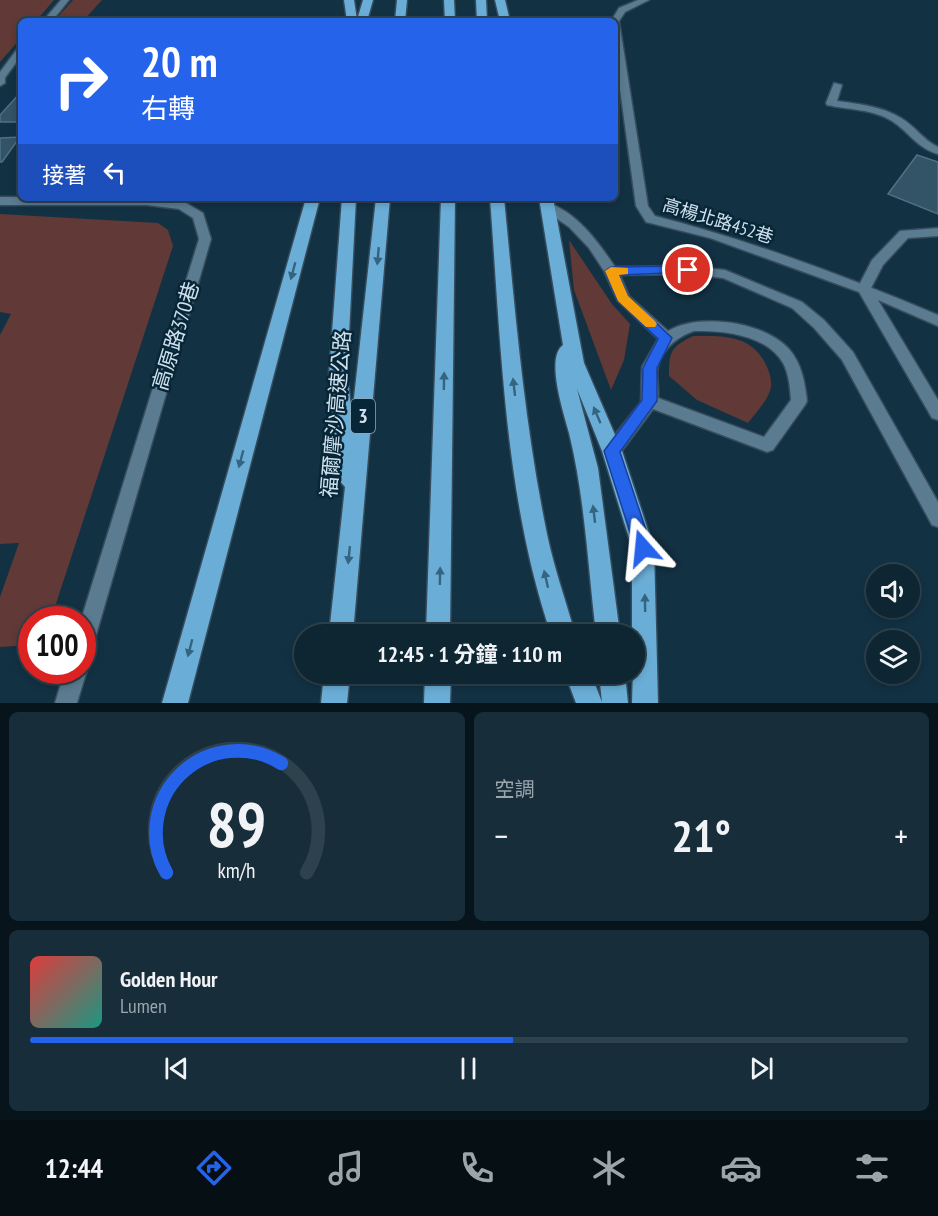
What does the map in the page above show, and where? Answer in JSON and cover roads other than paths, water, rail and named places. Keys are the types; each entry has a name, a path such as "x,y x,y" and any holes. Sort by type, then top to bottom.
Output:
{"highway":[{"path":"350,0 352,18"},
{"path":"363,18 368,0"},
{"path":"400,18 402,0"},
{"path":"449,0 450,18"},
{"path":"481,0 482,18"},
{"path":"500,0 504,18"},
{"path":"349,201 338,373 353,517"},
{"name":"福爾摩沙高速公路","path":"342,624 383,201"},
{"path":"438,624 448,201"},
{"path":"497,201 510,353 530,512 552,605 559,624"},
{"path":"547,203 575,363 612,451 643,548 645,703"},
{"path":"175,703 310,206"},
{"path":"568,321 565,381 588,468 607,624"},
{"path":"334,703 336,684"},
{"path":"437,703 438,684"},
{"path":"582,684 589,703"},
{"path":"613,684 615,703"}],"street":[{"path":"49,18 65,0"},
{"name":"高楊北路452巷","path":"615,18 620,11 645,0"},
{"name":"高楊北路452巷","path":"618,42 642,206 650,219 714,235 864,289 938,321"},
{"path":"0,83 0,77 18,54"},
{"path":"837,85 831,103 883,113 904,124 916,140 938,151"},
{"name":"高原路370巷","path":"0,201 147,201 182,206 199,216 205,239 95,606"},
{"path":"547,203 594,245 611,271 622,298 666,338"},
{"path":"938,232 904,234 877,263 864,289 938,414"},
{"path":"611,271 688,270 725,274 797,305 819,324 848,356 938,519"},
{"path":"612,451 650,401 650,368 666,338 685,327 715,325 758,336 782,349 798,376 800,401 767,445 650,401"},
{"path":"66,703 72,684"}]}
